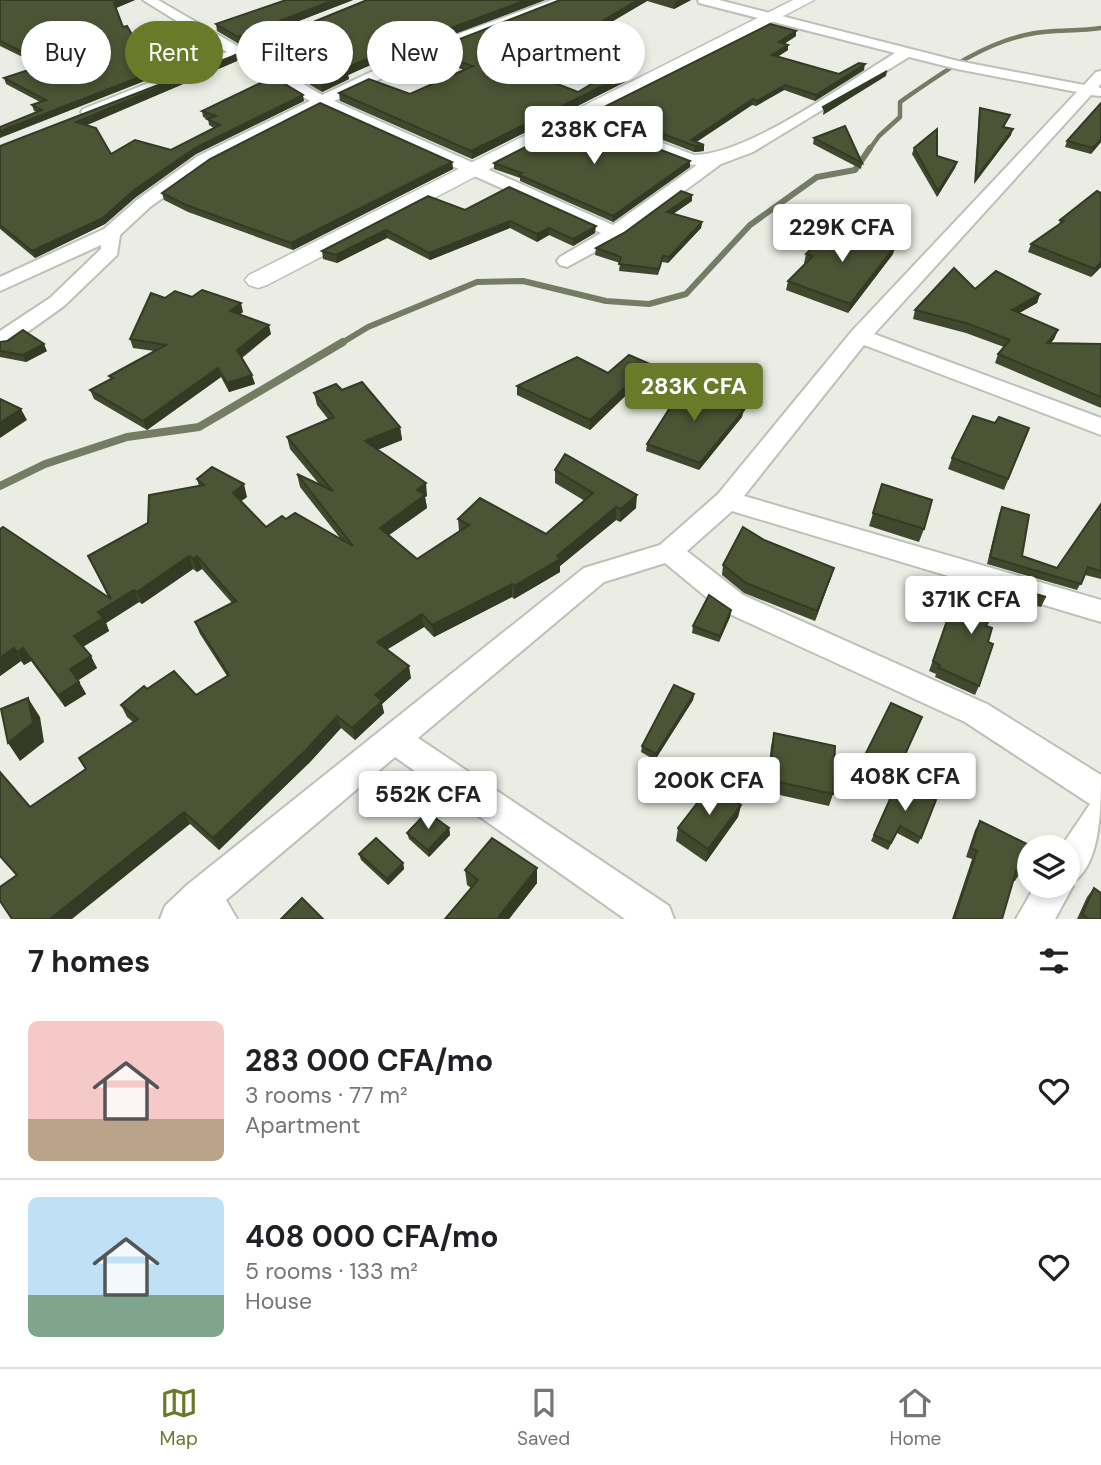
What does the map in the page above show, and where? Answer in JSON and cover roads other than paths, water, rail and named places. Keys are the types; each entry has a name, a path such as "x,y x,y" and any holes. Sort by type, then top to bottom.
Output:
{"street":[{"path":"149,0 237,53"},
{"path":"0,285 111,233 144,203 204,160 438,46 564,0"},
{"path":"704,0 957,65 1094,91"},
{"path":"258,280 806,0"},
{"path":"317,21 322,19"},
{"path":"567,261 615,233 715,160 747,148 780,130 906,52"},
{"path":"74,119 237,53"},
{"path":"199,912 394,739 594,575 669,552 727,500 860,337 1094,91 1101,75"},
{"path":"291,84 321,101 615,233"},
{"path":"581,117 692,160 715,160"},
{"path":"0,341 58,302 110,251 111,233"},
{"path":"860,337 1101,427"},
{"path":"727,500 1101,611"},
{"path":"669,552 733,603 976,713 1101,793"},
{"path":"394,739 656,919"},
{"path":"1080,848 1101,815"},
{"path":"1034,919 1047,898"}],"waterway":[{"path":"869,150 879,136 900,117 900,102 978,52 1012,38 1030,34 1101,28"},
{"path":"340,344 368,327 477,282 523,281 606,301 649,304 686,294 750,225 817,177 855,170 870,148"},
{"path":"0,486 45,464 127,437 199,427 343,342"}]}
